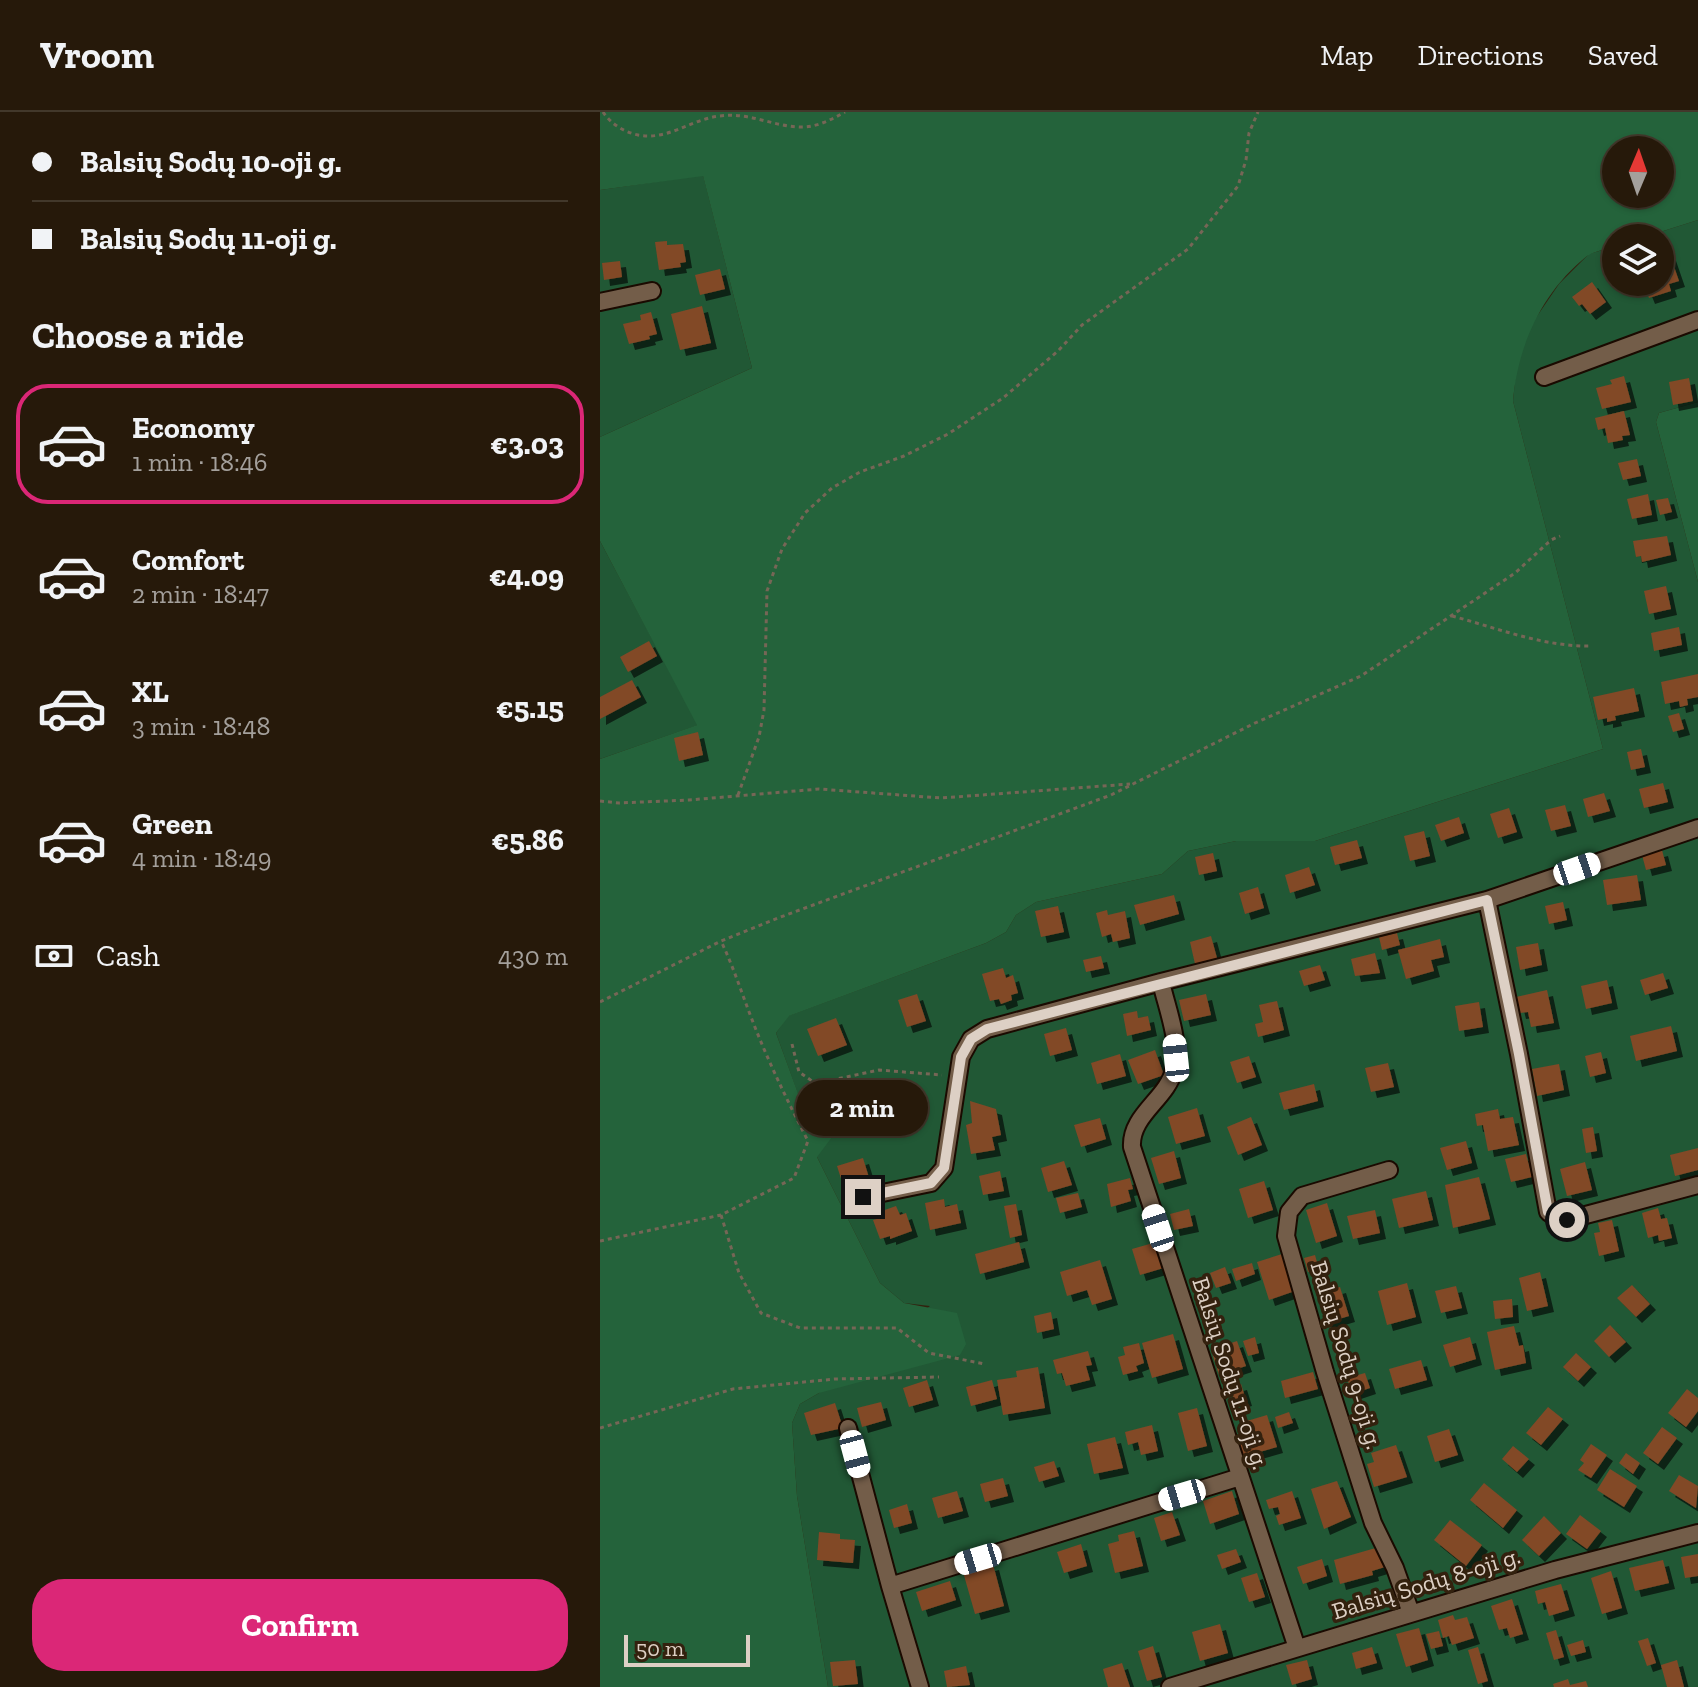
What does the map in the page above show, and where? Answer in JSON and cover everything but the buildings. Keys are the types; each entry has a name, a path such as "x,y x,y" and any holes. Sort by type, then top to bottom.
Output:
{"street":[{"path":"600,302 652,291"},
{"path":"1544,377 1698,320"},
{"path":"863,1197 931,1183 938,1178 944,1168 961,1057 971,1039 987,1029 1487,900 1698,828"},
{"path":"1487,900 1548,1212 1558,1219 1567,1220 1698,1185"},
{"name":"Balsių Sodų 11-oji g.","path":"1161,982 1174,1037 1174,1072 1168,1085 1138,1122 1131,1137 1132,1147 1297,1648"},
{"name":"Balsių Sodų 9-oji g.","path":"1389,1170 1302,1196 1289,1212 1286,1236 1373,1523 1395,1568 1411,1613"},
{"path":"848,1428 920,1687"},
{"path":"890,1586 1240,1477"},
{"name":"Balsių Sodų 8-oji g.","path":"1170,1687 1555,1570 1698,1533"}],"path":[{"path":"603,112 622,130 639,135 662,136 699,120 718,116 737,115 799,127 817,125 845,112"},
{"path":"738,795 759,737 764,710 767,591 782,549 805,513 832,488 860,472 904,456 948,434 1003,398 1058,351 1082,325 1188,249 1238,186 1246,160 1249,133 1258,112"},
{"path":"600,1002 721,941 1111,795 1255,723 1361,676 1515,573 1551,540 1560,536"},
{"path":"1452,616 1527,637 1591,646"},
{"path":"600,801 647,802 819,789 941,798 1134,783"},
{"path":"600,1241 721,1215 794,1178 808,1141 780,1088 721,941"},
{"path":"792,1044 799,1072 812,1081 823,1082 879,1070 958,1077"},
{"path":"721,1215 739,1273 761,1313 800,1328 897,1328 929,1353 985,1364"},
{"path":"600,1428 733,1389 835,1379 939,1377"}],"green space":[{"path":"600,112 1698,112 1698,220 1674,228 1674,224 1602,224 1602,250 1587,256 1571,270 1545,303 1527,340 1516,380 1513,401 1603,749 1315,841 1236,841 1188,851 1162,874 1036,902 1016,915 1006,932 986,943 789,1016 776,1033 799,1096 823,1107 832,1137 817,1157 880,1283 904,1303 957,1313 966,1344 960,1355 819,1393 800,1404 792,1423 797,1496 828,1687 600,1687 600,759 697,725 600,541 600,437 752,368 703,176 600,190"},
{"path":"703,175 752,368 600,437 600,190"},
{"path":"1698,220 1698,402 1659,413 1656,422 1698,582 1698,1687 828,1687 797,1496 792,1423 800,1404 819,1393 930,1306 904,1303 880,1283 817,1157 776,1033 788,1016 986,943 1006,932 1016,915 1036,902 1162,874 1188,851 1236,841 1315,841 1603,749 1513,401 1516,371 1529,328 1559,284 1589,254 1602,250 1602,296 1674,296 1674,228"},
{"path":"1698,402 1698,582 1656,422 1659,413"},
{"path":"600,541 698,725 600,759"}],"route":[{"path":"863,1197 931,1183 938,1178 944,1168 961,1057 971,1039 987,1029 1487,900 1548,1212 1558,1219 1567,1220"}]}
